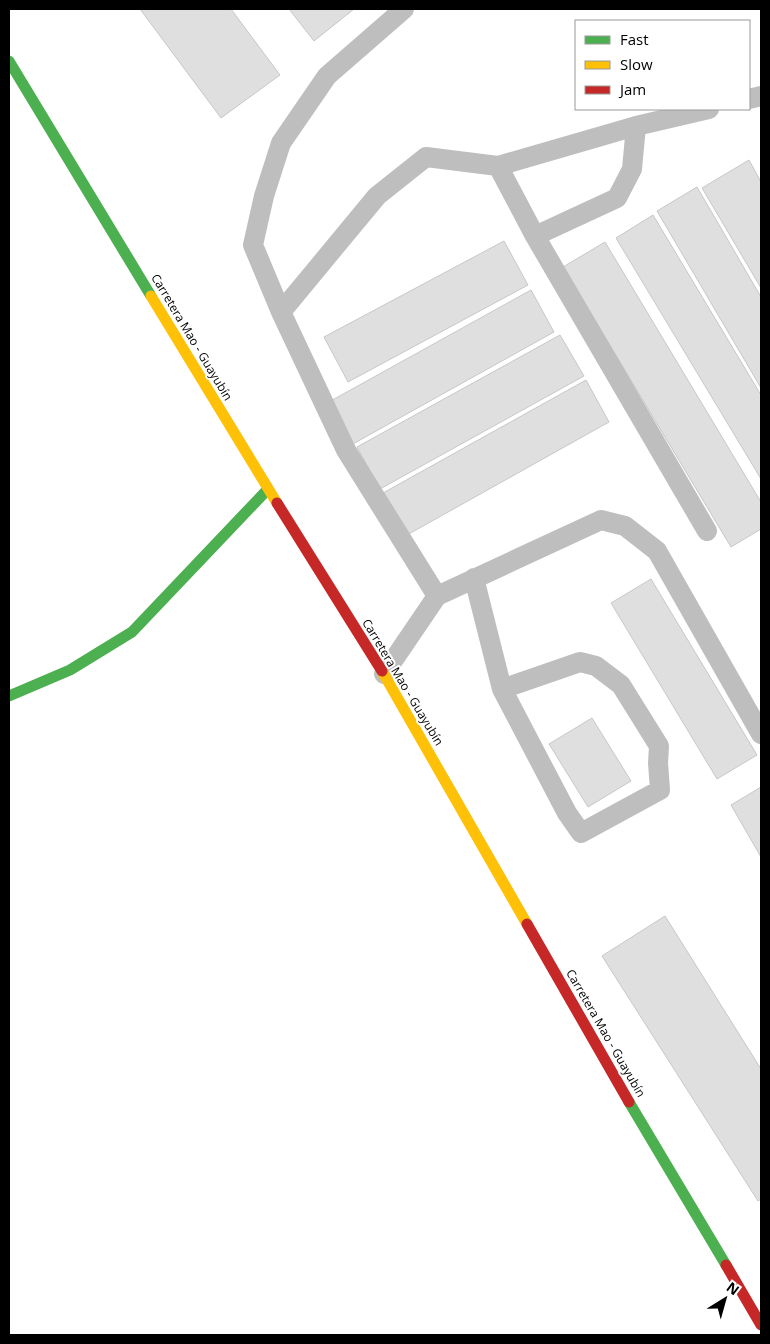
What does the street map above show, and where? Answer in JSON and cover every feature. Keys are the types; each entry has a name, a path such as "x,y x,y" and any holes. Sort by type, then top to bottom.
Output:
{"main road":[{"name":"Carretera Mao - Guayubín","path":"9,61 268,489 384,674 606,1062 761,1325"},
{"path":"9,696 70,670 132,632 268,489"}],"lane":[{"path":"404,9 328,76 281,143 264,196 253,245 281,312 346,450 436,596"},
{"path":"281,312 377,196 426,157 498,166 636,126 705,110"},
{"path":"535,236 617,198 632,169 636,126"},
{"path":"498,166 535,236 707,531"},
{"path":"384,674 436,596 601,520 625,526 657,551 761,734"},
{"path":"474,578 502,689 567,813 580,833 660,790 659,746 621,685 596,666 580,662 502,689"}],"building":[{"path":"140,9 231,9 280,75 221,118"},
{"path":"289,9 354,9 314,41"},
{"path":"749,160 761,182 761,288 702,188"},
{"path":"697,187 761,297 761,388 657,211"},
{"path":"653,215 761,395 761,479 616,238"},
{"path":"504,241 528,285 348,382 324,337"},
{"path":"605,242 761,502 761,529 731,547 563,267"},
{"path":"531,290 554,332 351,445 327,403"},
{"path":"560,335 584,376 380,489 357,447"},
{"path":"586,380 609,422 407,535 383,493"},
{"path":"651,579 757,755 717,779 611,603"},
{"path":"592,718 631,781 588,807 549,744"},
{"path":"761,787 761,857 731,805"},
{"path":"665,916 761,1069 761,1199 758,1201 602,956"}],"traffic: fast":[{"path":"9,61 151,296"},
{"path":"9,696 70,670 132,632 268,489"},
{"path":"629,1102 726,1265"}],"traffic: slow":[{"path":"151,296 277,503"},
{"path":"382,671 527,924"}],"traffic: jam":[{"path":"277,503 382,671"},
{"path":"527,924 629,1102"},
{"path":"726,1265 761,1325"}]}
